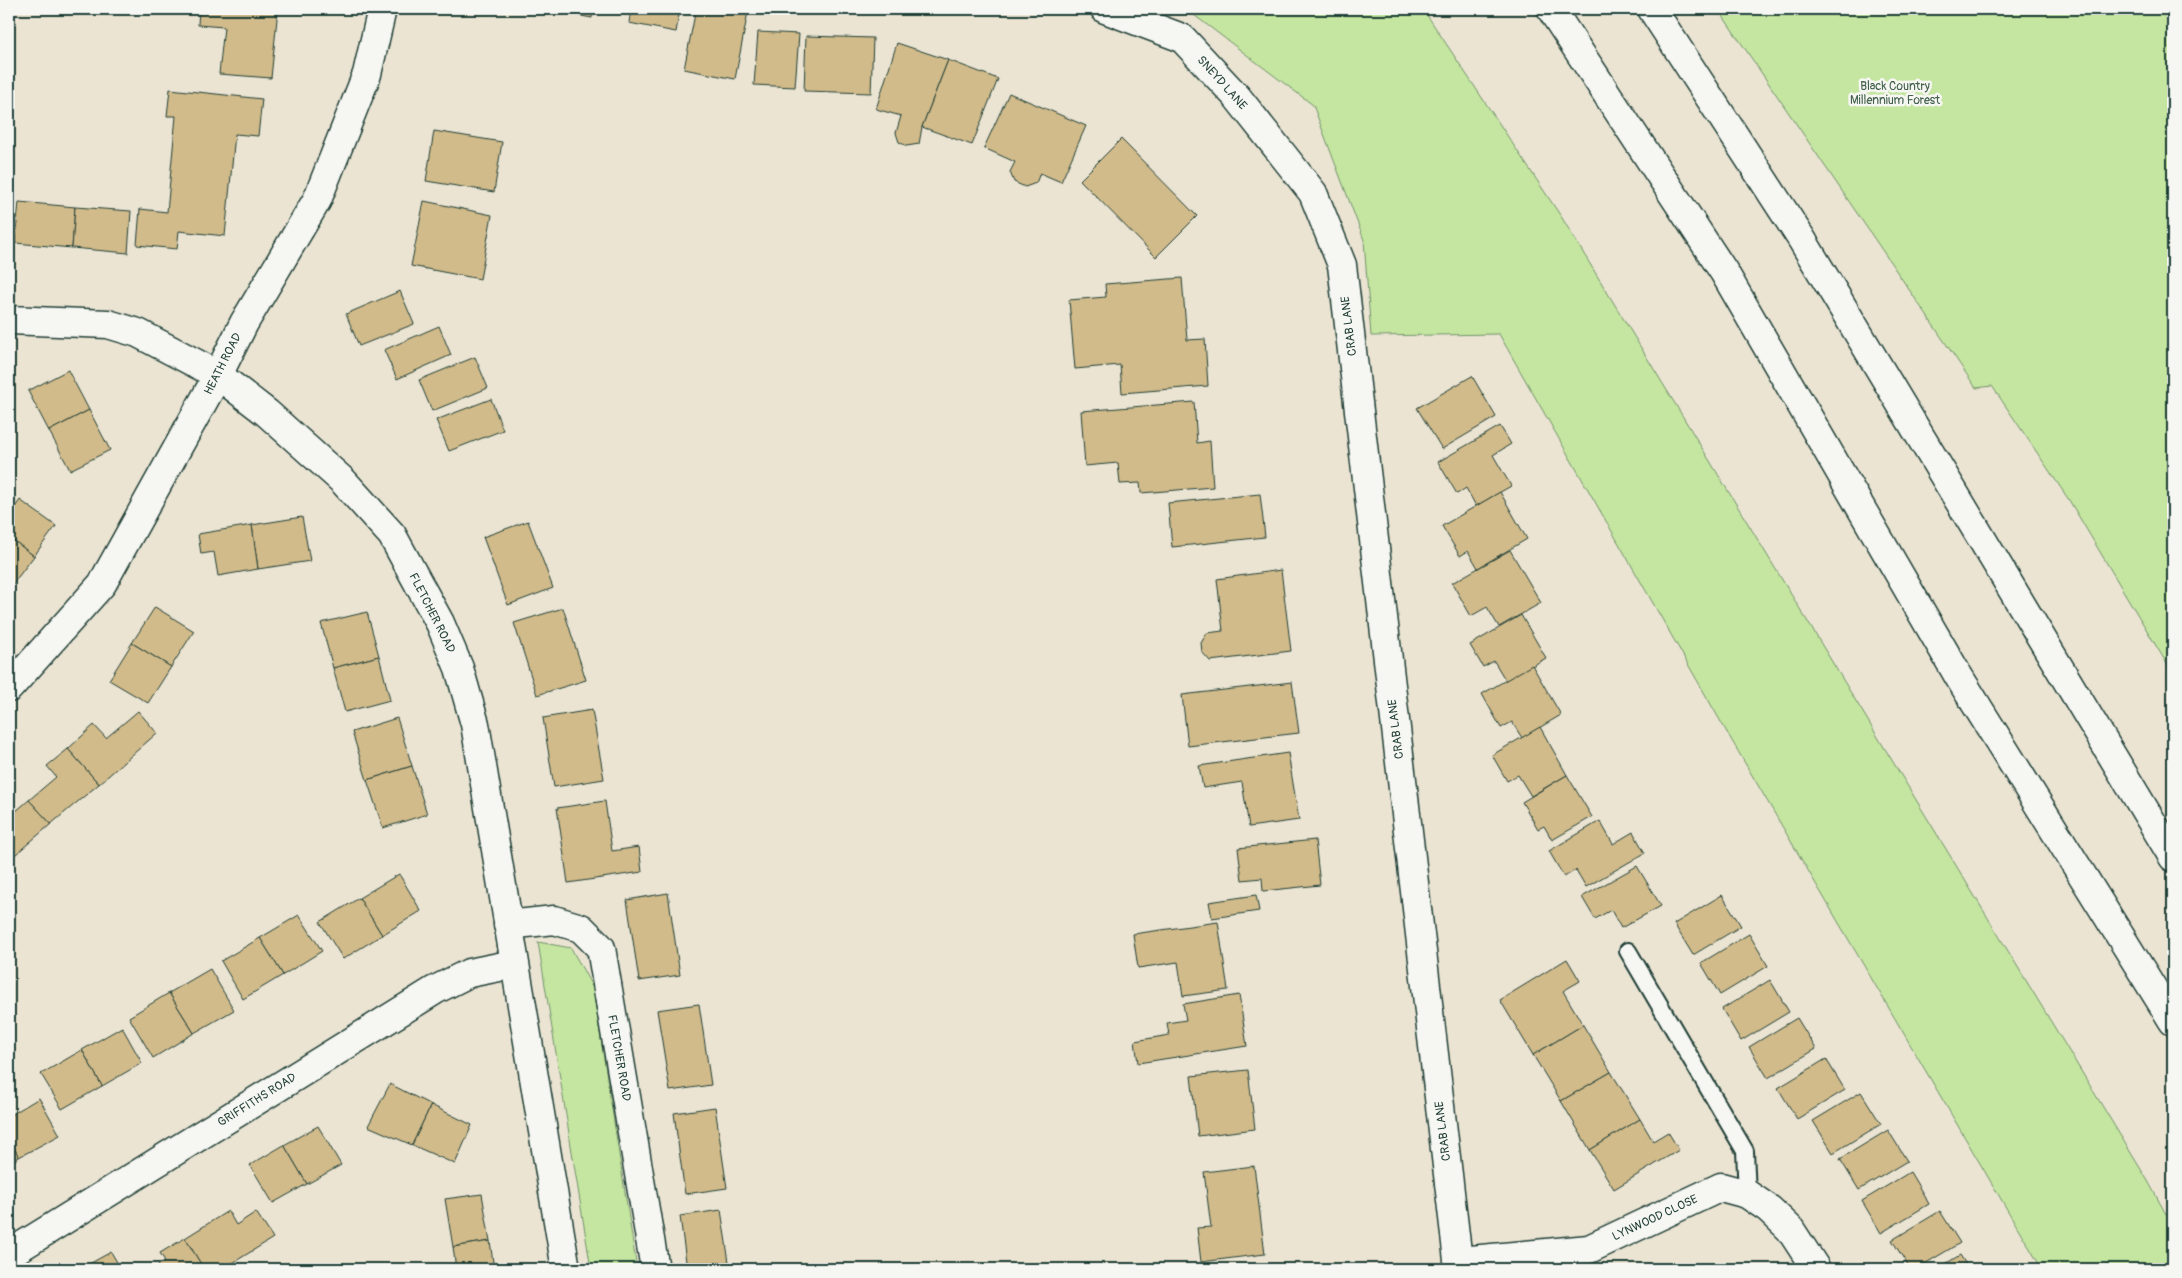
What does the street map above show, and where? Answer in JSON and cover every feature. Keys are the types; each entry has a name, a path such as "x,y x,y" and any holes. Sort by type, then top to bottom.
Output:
{"main road":[{"name":"HEATH ROAD","path":"9,688 102,584 218,375 244,323 317,200 367,74 382,9"},
{"name":"SNEYD LANE","path":"1105,9 1182,38 1237,97 1313,193"},
{"path":"1551,9 1724,272 1959,677 2173,1020"},
{"path":"1652,9 1801,238 2173,857"},
{"name":"CRAB LANE","path":"1313,193 1342,265 1459,1265"},
{"name":"FLETCHER ROAD","path":"9,320 108,324 138,333 218,375 267,413 342,481 392,535 440,623 459,668 475,724 566,1269"},
{"name":"FLETCHER ROAD","path":"508,925 554,920 581,928 601,948 655,1269"},
{"name":"GRIFFITHS ROAD","path":"9,1254 434,990 470,973 514,964"},
{"name":"LYNWOOD CLOSE","path":"1459,1265 1589,1248 1721,1187 1747,1194 1769,1209 1790,1229 1816,1269"}],"lane":[{"path":"1628,951 1746,1151 1747,1194"}],"green space":[{"path":"1186,9 1423,9 1562,218 2148,1181 2173,1227 2173,1269 2042,1269 1725,729 1499,334 1371,336 1364,240 1313,105"},
{"name":"Black Country Millennium Forest","path":"1718,9 2173,9 2173,674 2069,500 1992,386 1976,388"},
{"path":"538,942 571,948 593,988 637,1269 591,1269"}],"building":[{"path":"199,9 278,9 271,78 219,74 224,27 198,25"},
{"path":"560,9 593,9 592,18 559,12"},
{"path":"631,9 680,9 676,32 629,23"},
{"path":"696,9 732,9 748,12 735,79 684,69"},
{"path":"758,32 799,34 795,87 754,85"},
{"path":"806,36 873,38 871,93 804,91"},
{"path":"897,43 948,60 922,127 919,144 907,146 899,142 896,133 901,116 876,109"},
{"path":"948,60 998,79 972,145 922,127"},
{"path":"170,89 262,99 258,136 235,134 225,236 179,231 177,249 137,245 140,209 167,212 176,116 167,116"},
{"path":"1009,93 1086,126 1061,182 1040,173 1036,183 1025,187 1014,182 1010,172 1015,162 984,148"},
{"path":"434,131 502,142 494,192 426,181"},
{"path":"1121,139 1197,216 1156,257 1080,180"},
{"path":"424,201 492,215 480,279 411,266"},
{"path":"19,202 75,207 72,248 15,243"},
{"path":"75,207 131,211 128,253 72,248"},
{"path":"1182,278 1187,340 1205,339 1208,386 1122,393 1120,365 1075,369 1069,300 1106,297 1105,284"},
{"path":"400,291 414,324 359,346 346,314"},
{"path":"439,326 451,355 397,379 384,350"},
{"path":"475,357 488,388 432,411 419,380"},
{"path":"68,370 89,410 49,431 28,391"},
{"path":"1472,376 1496,417 1442,449 1417,408"},
{"path":"491,399 503,430 449,451 436,420"},
{"path":"1194,402 1197,443 1210,441 1213,487 1141,493 1140,483 1120,484 1118,463 1085,466 1081,411"},
{"path":"89,410 110,450 70,470 49,431"},
{"path":"1500,426 1511,444 1493,455 1511,486 1476,506 1466,488 1457,494 1438,462"},
{"path":"1500,492 1527,539 1478,568 1468,551 1460,556 1442,526"},
{"path":"1260,494 1265,537 1172,547 1168,503"},
{"path":"20,500 56,526 34,556 9,537 9,516"},
{"path":"302,517 310,561 258,569 252,525"},
{"path":"528,521 553,588 508,605 483,537"},
{"path":"252,525 258,569 218,576 214,552 201,554 198,534"},
{"path":"9,537 34,556 12,585 9,582"},
{"path":"1510,550 1541,603 1499,627 1487,607 1471,616 1452,583"},
{"path":"1281,570 1291,651 1210,661 1202,652 1201,643 1207,633 1223,631 1217,579"},
{"path":"155,607 194,631 171,667 132,643"},
{"path":"563,608 586,680 537,695 514,623"},
{"path":"367,612 379,656 333,668 321,623"},
{"path":"1521,615 1546,658 1506,681 1494,661 1483,667 1470,645"},
{"path":"132,643 171,667 148,703 109,680"},
{"path":"379,656 390,700 345,712 333,668"},
{"path":"1532,665 1561,715 1522,738 1512,722 1501,728 1482,694"},
{"path":"1292,682 1299,733 1188,746 1182,695"},
{"path":"592,710 604,779 554,787 543,718"},
{"path":"138,711 157,733 99,784 68,749 94,725 106,738"},
{"path":"397,718 412,766 367,780 352,732"},
{"path":"1540,727 1567,775 1531,796 1518,775 1507,781 1492,755"},
{"path":"68,749 99,784 51,824 29,800 56,777 47,766"},
{"path":"1288,753 1299,820 1249,827 1242,782 1203,788 1199,766"},
{"path":"412,766 427,814 383,828 367,780"},
{"path":"1567,775 1592,817 1552,840 1544,826 1538,829 1522,802"},
{"path":"29,800 51,824 9,860 9,817"},
{"path":"605,801 612,851 639,847 642,872 568,883 557,808"},
{"path":"1600,821 1613,844 1633,832 1645,853 1586,887 1576,870 1564,877 1549,851"},
{"path":"1315,840 1320,885 1263,891 1262,878 1242,880 1238,848"},
{"path":"1637,866 1661,906 1621,928 1611,910 1595,919 1582,897"},
{"path":"399,874 421,911 382,935 359,898"},
{"path":"668,893 680,975 639,981 627,900"},
{"path":"1256,895 1259,911 1212,918 1209,902"},
{"path":"1722,895 1741,926 1693,955 1674,924"},
{"path":"359,898 382,935 343,959 320,922"},
{"path":"299,915 322,951 283,975 260,938"},
{"path":"1218,922 1228,990 1183,996 1178,962 1138,968 1133,934"},
{"path":"1749,934 1768,966 1720,995 1701,963"},
{"path":"260,938 283,975 243,999 221,961"},
{"path":"1567,959 1580,981 1563,991 1583,1025 1533,1055 1500,1000"},
{"path":"210,969 234,1010 194,1033 169,993"},
{"path":"1770,980 1789,1012 1741,1041 1722,1009"},
{"path":"169,993 194,1033 153,1058 129,1017"},
{"path":"1239,995 1247,1046 1138,1063 1135,1041 1169,1035 1167,1023 1186,1020 1183,1004"},
{"path":"699,1004 711,1085 670,1091 657,1010"},
{"path":"1797,1018 1816,1049 1768,1078 1749,1047"},
{"path":"1583,1025 1611,1072 1561,1101 1533,1055"},
{"path":"122,1027 142,1063 102,1086 82,1050"},
{"path":"82,1050 102,1086 62,1109 41,1074"},
{"path":"1826,1059 1845,1090 1797,1119 1778,1088"},
{"path":"1248,1070 1255,1129 1198,1136 1191,1076"},
{"path":"1611,1072 1640,1119 1590,1150 1561,1101"},
{"path":"390,1084 431,1105 412,1145 368,1126"},
{"path":"1861,1092 1881,1124 1833,1153 1813,1121"},
{"path":"39,1098 60,1135 19,1157 9,1139 9,1116"},
{"path":"431,1105 472,1125 455,1164 412,1145"},
{"path":"715,1107 727,1188 685,1194 674,1113"},
{"path":"1640,1119 1653,1141 1668,1132 1679,1150 1614,1189 1590,1150"},
{"path":"318,1126 341,1165 307,1184 284,1145"},
{"path":"1888,1130 1907,1161 1859,1190 1840,1159"},
{"path":"9,1139 19,1157 9,1164"},
{"path":"284,1145 307,1184 273,1203 250,1165"},
{"path":"1254,1166 1265,1254 1201,1262 1197,1228 1211,1227 1204,1172"},
{"path":"1910,1172 1929,1204 1881,1233 1862,1201"},
{"path":"482,1194 490,1241 453,1247 445,1199"},
{"path":"721,1210 730,1269 687,1269 680,1216"},
{"path":"228,1211 236,1225 256,1212 273,1238 223,1269 204,1269 185,1238"},
{"path":"1940,1211 1960,1243 1916,1269 1910,1269 1892,1240"},
{"path":"185,1238 204,1269 153,1269 165,1261 160,1253"},
{"path":"490,1241 494,1269 456,1269 453,1247"},
{"path":"111,1252 121,1269 80,1269"},
{"path":"1960,1255 1969,1269 1937,1269"}]}
